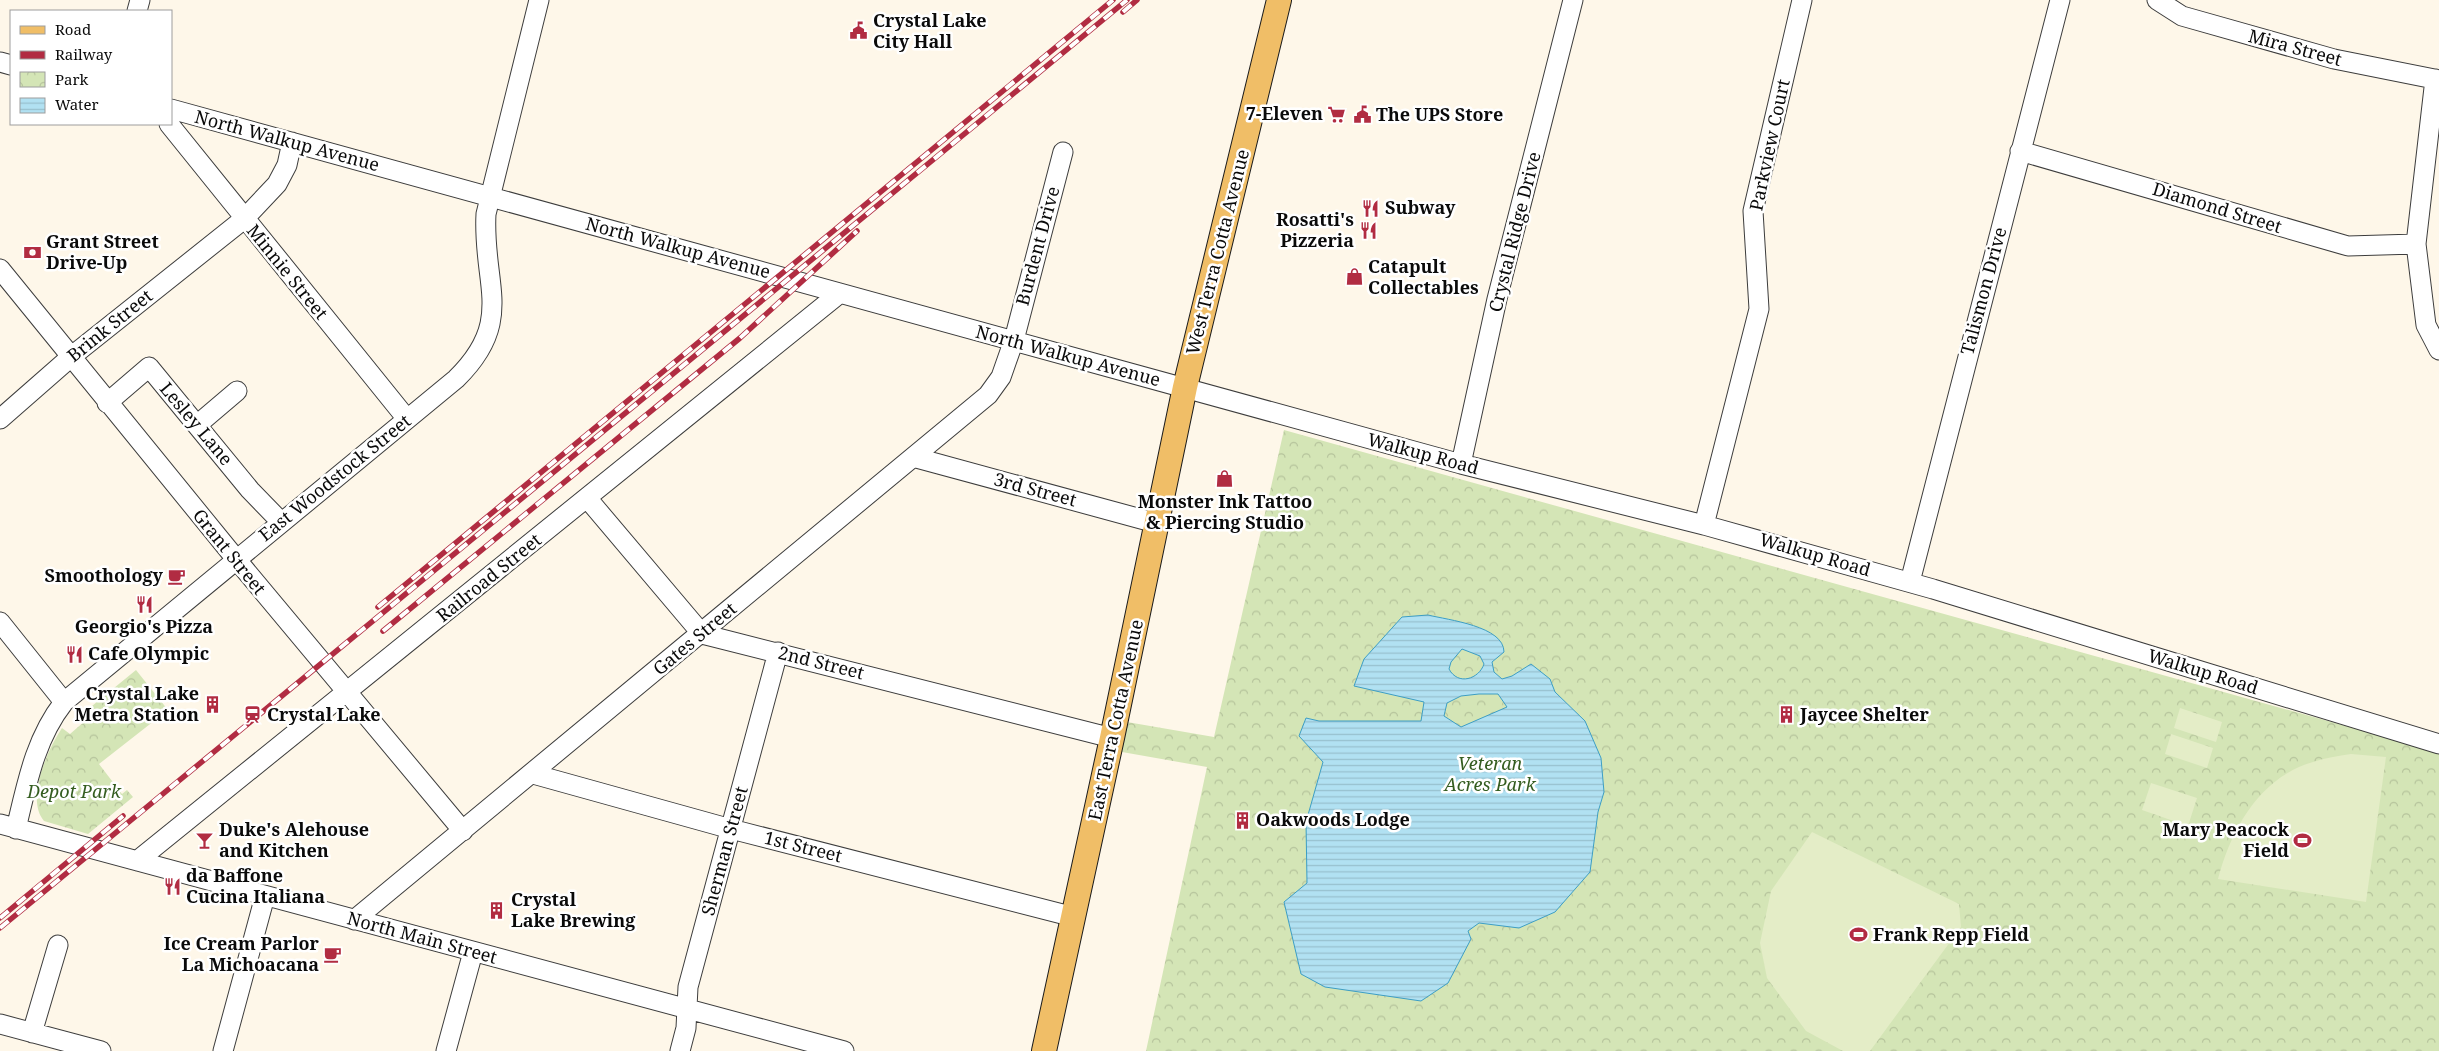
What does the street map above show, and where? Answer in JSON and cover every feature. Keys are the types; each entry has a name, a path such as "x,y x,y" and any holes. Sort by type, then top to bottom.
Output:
{"main road":[{"name":"West Terra Cotta Avenue","path":"1184,388 1279,0"},
{"name":"East Terra Cotta Avenue","path":"1044,1051 1112,738 1184,388"}],"street":[{"name":"East Woodstock Street","path":"8,826 42,736 51,718 64,702 407,419 474,361 490,326 493,290 485,229 490,196 539,0"},
{"name":"Crystal Ridge Drive","path":"1461,464 1497,299 1573,0"},
{"name":"Parkview Court","path":"1704,525 1759,309 1753,211 1802,0"},
{"name":"Talismon Drive","path":"1910,582 2060,0"},
{"name":"Mira Street","path":"2157,0 2182,16 2334,59 2437,79"},
{"path":"2437,79 2416,244 2426,325 2439,350"},
{"name":"North Walkup Avenue","path":"172,109 1184,388"},
{"name":"Minnie Street","path":"170,125 407,419"},
{"name":"Brink Street","path":"0,419 72,356 244,219 277,184 287,165 292,142"},
{"name":"Diamond Street","path":"2020,151 2348,246 2416,244"},
{"name":"Burdent Drive","path":"1014,340 1063,152"},
{"name":"Grant Street","path":"0,269 72,356 107,403 462,831"},
{"name":"Railroad Street","path":"137,861 840,293"},
{"name":"Gates Street","path":"354,920 702,634 996,386 1014,340"},
{"name":"Lesley Lane","path":"107,403 149,367 250,490 281,522"},
{"name":"Walkup Road","path":"1184,388 1461,464 1704,525 1910,582 2439,744"},
{"path":"197,425 237,391"},
{"name":"3rd Street","path":"914,457 1156,523"},
{"path":"587,498 702,634"},
{"path":"0,622 64,702"},
{"name":"2nd Street","path":"702,634 1112,738"},
{"name":"Sherman Street","path":"680,1051 686,1028 688,987 778,652"},
{"name":"1st Street","path":"533,774 731,829 1074,916"},
{"name":"North Main Street","path":"8,826 844,1051"},
{"path":"223,1051 265,896"},
{"path":"32,1033 58,944"},
{"path":"446,1051 473,952"},
{"path":"0,1024 101,1051"}],"green space":[{"name":"Veteran Acres Park","path":"1284,430 2439,752 2439,1051 1146,1051 1207,767 1122,752 1127,722 1214,737"},
{"name":"Depot Park","path":"136,670 168,710 99,764 122,794 127,790 133,797 88,834 44,821 39,812 37,800 38,787 45,761 56,737 62,728 70,734 85,721 81,715"},
{"path":"2180,708 2222,722 2216,742 2174,728"},
{"path":"2171,734 2213,748 2207,768 2165,754"},
{"name":"Mary Peacock Field","path":"2351,754 2386,757 2366,902 2218,879 2231,842 2240,824 2250,807 2263,792 2294,769 2322,759"},
{"path":"2151,783 2197,798 2188,826 2142,810"},
{"name":"Frank Repp Field","path":"1812,832 1959,904 1961,927 1870,1051 1843,1051 1806,1031 1767,978 1760,943 1771,891"}],"water":[{"path":"1428,615 1461,622 1485,630 1502,643 1504,652 1492,662 1494,672 1502,679 1512,676 1531,664 1550,679 1555,692 1585,721 1601,758 1604,792 1598,812 1590,872 1555,912 1519,928 1479,923 1468,931 1471,939 1448,983 1421,1001 1325,987 1301,974 1284,902 1307,883 1306,822 1323,762 1299,736 1306,718 1319,721 1421,721 1424,702 1354,686 1364,659 1402,617","holes":["1462,649 1480,656 1484,664 1478,674 1473,677 1458,678 1449,669 1451,662","1498,694 1507,707 1461,727 1444,716 1447,703 1461,696"]}],"railway":[{"path":"378,607 1113,0"},
{"path":"0,928 1127,0"},
{"path":"1123,12 1137,0"},
{"path":"383,631 740,338 857,231"},
{"path":"0,918 123,816"}],"place":[{"name":"Crystal Lake City Hall","path":"859,31"},
{"name":"7-Eleven","path":"1337,114"},
{"name":"The UPS Store","path":"1362,115"},
{"name":"Subway","path":"1371,208"},
{"name":"Rosatti's Pizzeria","path":"1368,230"},
{"name":"Grant Street Drive-Up","path":"32,252"},
{"name":"Catapult Collectables","path":"1354,277"},
{"name":"Monster Ink Tattoo & Piercing Studio","path":"1225,479"},
{"name":"Smoothology","path":"177,576"},
{"name":"Georgio's Pizza","path":"144,604"},
{"name":"Cafe Olympic","path":"74,654"},
{"name":"Crystal Lake Metra Station","path":"213,704"},
{"name":"Crystal Lake","path":"253,715"},
{"name":"Jaycee Shelter","path":"1786,715"},
{"name":"Oakwoods Lodge","path":"1242,820"},
{"name":"Duke's Alehouse and Kitchen","path":"205,840"},
{"name":"Mary Peacock Field","path":"2303,840"},
{"name":"da Baffone Cucina Italiana","path":"172,886"},
{"name":"Crystal Lake Brewing","path":"497,910"},
{"name":"Frank Repp Field","path":"1859,935"},
{"name":"Ice Cream Parlor La Michoacana","path":"333,954"}]}
